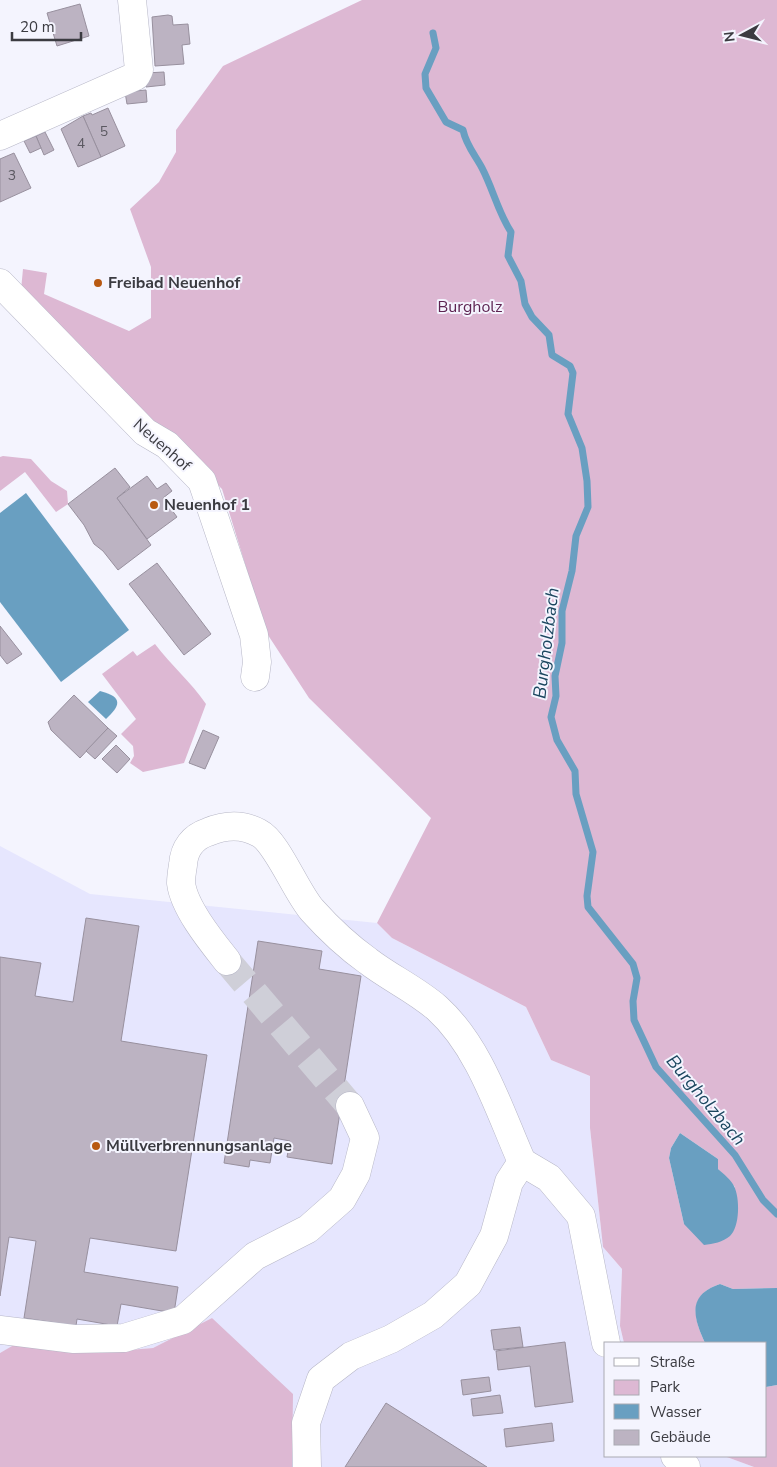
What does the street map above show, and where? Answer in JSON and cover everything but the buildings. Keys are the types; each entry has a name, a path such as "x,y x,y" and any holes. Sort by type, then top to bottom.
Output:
{"lane":[{"path":"0,136 136,76 139,70 132,0"},
{"name":"Neuenhof","path":"0,284 145,432 167,445 202,481 254,635 257,662 255,677"},
{"path":"227,961 204,932 191,909 181,884 183,855 195,837 218,828 245,827 262,834 277,854 302,899 331,932 369,962 406,984 430,1002 462,1036 480,1067 522,1162 550,1178 581,1216 606,1342"},
{"path":"0,1330 74,1339 124,1338 183,1320 255,1256 308,1229 342,1199 356,1174 365,1138 350,1106"},
{"path":"307,1467 306,1423 321,1379 351,1356 391,1339 433,1315 468,1284 494,1236 509,1182 522,1162"},
{"path":"675,1457 686,1467"}],"shaded area":[{"path":"0,846 90,894 377,923 392,938 526,1007 551,1060 590,1076 590,1128 603,1247 622,1269 620,1326 624,1342 604,1342 604,1457 727,1457 754,1467 292,1467 291,1452 212,1318 153,1348 93,1353 19,1343 0,1353"}],"green space":[{"name":"Burgholz","path":"362,0 777,0 777,1288 733,1289 720,1284 702,1294 696,1308 696,1316 705,1342 624,1342 620,1326 622,1269 603,1247 590,1128 590,1076 551,1060 526,1007 392,938 377,923 431,818 309,698 266,632 222,489 21,290 23,269 47,273 44,294 129,331 151,318 151,267 130,209 159,182 176,152 176,130 223,66","holes":["680,1133 718,1159 718,1169 735,1187 684,1224 669,1158 671,1148"]},
{"path":"0,457 31,459 51,481 67,491 68,504 56,512 25,472 0,491"},
{"path":"155,644 206,704 184,763 143,772 130,763 134,756 133,746 121,734 136,719 102,674 133,651 137,656"},
{"path":"212,1318 293,1394 292,1467 0,1467 0,1353 19,1342 93,1353 153,1348"},
{"path":"777,1385 777,1467 754,1467 727,1457 767,1457 767,1387"}],"water":[{"path":"26,493 129,630 61,682 0,602 0,513"},
{"path":"100,691 113,696 117,702 117,706 106,719 88,702"},
{"path":"680,1133 718,1159 718,1169 729,1179 736,1191 738,1212 736,1226 730,1236 721,1241 704,1245 684,1224 669,1158 671,1148"},
{"path":"720,1284 733,1289 777,1288 777,1385 767,1387 767,1342 705,1342 698,1324 696,1308 702,1294"}],"waterway":[{"name":"Burgholzbach","path":"433,33 436,48 425,74 426,88 446,122 463,130 468,145 482,168 511,232 508,256 521,281 525,304 532,317 549,335 552,355 570,366 573,373 568,414 582,448 587,481 588,507 576,536 572,571 562,611 562,643 555,676 556,696 551,717 557,740 575,771 576,794 593,852 587,896 588,907 633,964 637,978 633,1001 634,1020 656,1067 735,1155 763,1200 777,1214"}],"tunnel":[{"path":"227,961 350,1106"}],"place":[{"name":"Freibad Neuenhof","path":"98,283"},
{"name":"Neuenhof 1","path":"154,505"},
{"name":"Müllverbrennungsanlage","path":"96,1146"}]}
